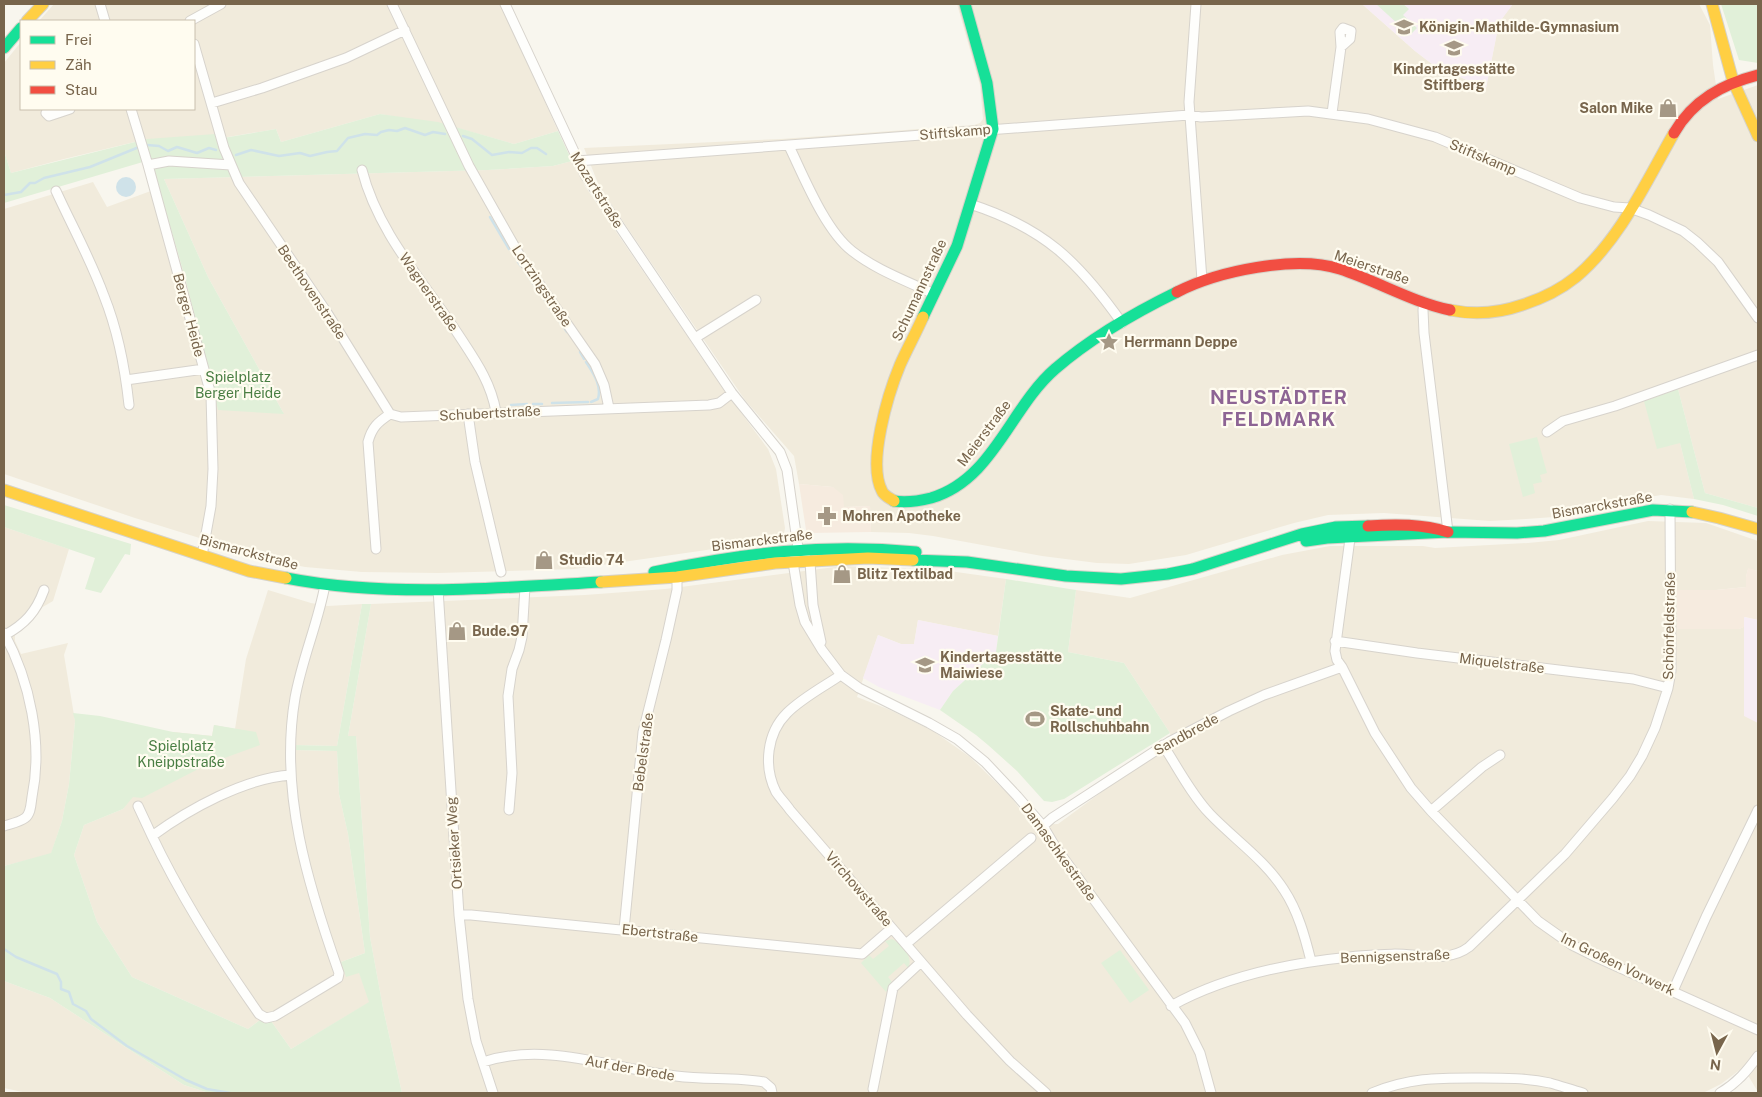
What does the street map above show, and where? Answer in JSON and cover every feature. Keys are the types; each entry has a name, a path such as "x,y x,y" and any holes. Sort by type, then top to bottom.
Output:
{"main road":[{"path":"28,20 43,4"},
{"name":"Schumannstraße","path":"888,499 878,485 876,459 893,385 900,365 957,246 992,129 987,83 965,4"},
{"path":"1712,4 1733,81 1758,136"},
{"path":"4,46 20,29"},
{"name":"Meierstraße","path":"888,499 904,502 932,499 957,488 976,471 1035,389 1053,372 1122,323 1202,280 1242,271 1299,264 1334,268 1446,310 1476,313 1517,307 1546,296 1569,284 1590,266 1605,248 1692,107 1733,81 1758,74"},
{"name":"Bismarckstraße","path":"4,490 202,556 278,578 325,585 369,588 438,589 525,586 677,577 793,562 868,558 967,562 1060,575 1121,579 1168,574 1210,564 1255,550 1351,531 1508,533 1544,531 1653,510 1670,509 1688,510 1712,515 1758,529"},
{"name":"Bismarckstraße","path":"622,580 677,567 798,548 835,547 896,550 967,562"}],"street":[{"path":"100,4 105,20"},
{"path":"192,20 221,4"},
{"name":"Lortzingstraße","path":"392,4 469,166 520,256 595,364 604,385 610,408"},
{"name":"Mozartstraße","path":"505,4 584,175 732,393 784,460 789,480 798,548 793,562"},
{"path":"1196,4 1191,59 1189,115 1202,280"},
{"path":"212,103 262,88 346,58 405,30"},
{"name":"Beethovenstraße","path":"195,47 232,168 239,183 326,311 390,414"},
{"path":"1332,113 1341,47"},
{"path":"48,110 46,113 49,116 67,110"},
{"name":"Berger Heide","path":"131,110 211,395 213,410 211,506 202,556"},
{"name":"Stiftskamp","path":"577,160 789,146 1189,115 1202,118 1308,110 1332,113 1368,119 1435,137 1580,198 1614,207 1630,208 1650,215 1683,231 1718,262 1758,318"},
{"path":"789,146 820,207 842,242 865,259 934,294"},
{"path":"148,165 169,161 232,168"},
{"name":"Wagnerstraße","path":"362,170 376,208 398,247 481,369 494,397 496,412"},
{"path":"56,191 104,296 115,328 126,380 129,405"},
{"path":"970,204 997,212 1017,222 1036,232 1062,252 1093,284 1122,323"},
{"path":"695,338 756,300"},
{"path":"1424,302 1424,333 1448,532"},
{"path":"1547,432 1563,421 1615,406 1758,355"},
{"path":"126,380 204,369"},
{"name":"Schubertstraße","path":"390,414 401,417 709,405 719,403 732,393"},
{"path":"376,549 368,442 371,431 376,423 390,414"},
{"path":"468,414 475,462 501,572"},
{"name":"Schönfeldstraße","path":"1517,901 1565,854 1630,776 1655,728 1668,688 1671,671 1670,509"},
{"path":"1342,667 1342,657 1335,641 1351,531"},
{"path":"798,548 810,562"},
{"name":"Damaschkestraße","path":"793,562 800,605 805,622 822,650 841,675 859,688 958,739 985,762 1043,826 1056,848 1185,1023 1200,1053 1211,1093"},
{"name":"Damaschkestraße","path":"810,562 813,605 822,650"},
{"name":"Bebelstraße","path":"624,930 643,732 675,598 677,577"},
{"path":"138,806 174,882 201,928 259,1014 266,1018 275,1016 338,978 339,972 311,887 298,827 291,775 290,746 295,699 302,666 325,585"},
{"path":"509,810 512,773 508,696 512,669 522,637 525,586"},
{"name":"Ortsieker Weg","path":"438,589 459,915 468,999 476,1041 493,1093"},
{"path":"4,826 28,816 35,772 33,722 24,682 4,634 26,621 34,612 44,590"},
{"name":"Miquelstraße","path":"1335,641 1417,653 1633,679 1668,688"},
{"name":"Sandbrede","path":"1043,826 1052,818 1163,745 1264,695 1342,667"},
{"name":"Im Großen Vorwerk","path":"1342,667 1379,740 1411,788 1538,921 1572,945 1758,1030"},
{"name":"Virchowstraße","path":"841,675 798,704 780,721 769,750 768,763 777,793 921,962 1010,1061 1046,1093"},
{"path":"1163,745 1196,798 1266,868 1285,890 1299,921 1311,961"},
{"path":"1431,811 1482,767 1500,755"},
{"path":"152,836 183,816 235,790 268,778 291,775"},
{"path":"1673,991 1758,810"},
{"path":"906,944 1031,838"},
{"name":"Bennigsenstraße","path":"1171,1006 1184,998 1231,981 1311,961 1395,954 1451,956 1461,953 1517,901"},
{"name":"Ebertstraße","path":"459,915 862,954 892,928"},
{"path":"873,1089 893,988 921,962"},
{"name":"Auf der Brede","path":"483,1062 512,1056 554,1055 675,1076 764,1082 771,1088 772,1093"},
{"path":"1720,1093 1743,1076 1758,1056"},
{"path":"1372,1093 1402,1082 1424,1079 1501,1078 1551,1083 1583,1093"}],"shaded area":[{"path":"54,4 501,4 558,131 514,144 454,127 380,114 281,142 276,129 216,139 147,139 11,173 4,151 4,63 20,43 20,110 195,110 195,20 40,20"},
{"path":"957,4 1362,4 1436,67 1486,88 1499,22 1513,4 1699,4 1710,25 1718,99 1758,85 1758,508 1705,493 1678,389 1644,401 1680,443 1694,499 1661,495 1554,517 1490,521 1384,513 1328,515 1294,523 1186,555 1129,564 1097,563 1042,556 909,533 871,532 870,506 844,507 833,487 799,484 794,456 745,400 693,324 599,186 584,148 781,139 974,125 980,123 983,119 980,85"},
{"name":"Kindertagesstätte Stiftberg","path":"1362,4 1513,4 1499,23 1486,88 1467,84 1467,80 1436,67"},
{"path":"572,161 585,186 719,383 768,449 776,469 785,528 784,534 777,540 574,569 438,573 362,572 305,567 274,561 135,518 4,474 4,209 93,182 107,207 159,188 186,281 284,414 208,277 164,179 488,170 553,166"},
{"path":"122,177 130,177 136,183 136,191 130,197 122,197 116,191 116,183"},
{"path":"799,484 833,487 843,495 844,507 870,506 871,532 809,533 806,530"},
{"path":"1648,521 1706,523 1758,541 1758,571 1748,569 1746,587 1677,591 1677,629 1739,629 1758,620 1758,1092 1749,1077 1741,1069 1721,1084 1703,1093 402,1093 383,1008 370,937 356,736 348,736 371,604 585,595 665,589 843,566 942,570 1006,579 998,636 918,620 914,644 901,644 878,635 857,697 888,709 933,731 970,757 1012,798 1031,825 1058,824 1107,788 1172,745 1170,733 1124,663 1068,652 1076,590 1130,598 1282,555 1330,546 1423,546 1435,548 1528,543 1559,540"},
{"path":"4,527 69,549 53,601 41,608 31,622 15,635 15,641 21,654 68,643 64,655 75,721 69,784 62,821 51,854 4,866"},
{"path":"1748,568 1758,571 1758,620 1745,617 1744,627 1739,629 1677,629 1677,590 1716,590 1746,587"},
{"path":"268,590 328,606 362,604 337,746 294,745 294,750 337,751 339,794 348,834 365,953 341,962 359,972 370,1002 291,1049 271,1021 265,1023 260,1020 248,1029 132,977 97,922 74,855 84,825 123,809 173,732 212,736 214,725 235,729 246,659"},
{"path":"1744,617 1758,620 1758,723 1744,716"},
{"name":"Kindertagesstätte Maiwiese","path":"918,620 998,636 996,652 953,691 940,710 879,687 863,678 878,635 901,644 914,644"},
{"path":"4,981 50,998 184,1085 209,1093 27,1093 4,1088"}],"green space":[{"path":"1376,4 1403,4 1409,9 1403,15 1417,28 1410,35"},
{"path":"1721,4 1758,4 1758,63 1739,60"},
{"name":"Spielplatz Berger Heide","path":"380,114 438,122 514,144 558,131 572,161 553,166 488,170 164,179 208,277 284,414 218,410 186,281 155,174 153,159 4,203 4,151 11,173 147,139 215,134 217,139 276,129 281,142"},
{"path":"1678,389 1705,493 1758,508 1758,516 1723,505 1694,499 1680,443 1657,449 1644,401"},
{"path":"1537,437 1547,473 1540,475 1542,482 1533,484 1535,493 1523,497 1509,444"},
{"path":"4,505 131,544 130,555 125,554 101,593 85,589 95,558 4,527"},
{"path":"1006,579 1076,590 1068,652 1124,663 1170,733 1064,799 1052,802 1044,801 1017,771 988,745 940,710 953,691 996,652"},
{"name":"Spielplatz Kneippstraße","path":"362,604 371,604 348,736 356,736 370,937 383,1008 402,1093 209,1093 184,1085 50,998 4,981 4,866 51,853 62,821 69,784 75,721 73,713 100,716 173,732 212,736 214,725 256,732 260,745 208,764 142,798 133,797 123,809 84,825 74,855 97,922 132,977 248,1029 260,1020 265,1023 271,1021 291,1049 369,1002 359,973 346,977 341,962 365,953 348,834 339,794 337,751 293,750 294,745 337,746"},
{"path":"892,939 906,951 909,964 908,968 904,963 888,977 892,982 886,992 861,963 869,955 873,959 889,946 885,941"},
{"path":"1120,950 1149,990 1130,1003 1101,963"}],"waterway":[{"path":"236,155 251,150 279,156 300,153 310,156 337,151 348,138 365,134 377,135 381,132 397,131 405,128 425,135 433,132 445,134"},
{"path":"463,136 472,139 492,155 509,152 522,153 531,148 537,148 546,154"},
{"path":"147,145 159,146 168,151 177,147 197,153 209,148 216,150"},
{"path":"4,195 21,192 30,183 90,167 139,147"},
{"path":"490,217 509,249"},
{"path":"518,262 521,266"},
{"path":"525,271 535,286"},
{"path":"543,297 553,312"},
{"path":"556,316 567,332"},
{"path":"580,352 584,359"},
{"path":"586,362 596,379 599,389 598,399 591,402"},
{"path":"552,403 588,402"},
{"path":"511,405 527,404"},
{"path":"533,404 542,404"},
{"path":"4,949 16,957 57,974 61,982 61,989 69,992 73,1004 86,1011 91,1019 127,1046 186,1080 207,1089 230,1093"}],"traffic: fast":[{"path":"923,317 957,246 993,129 987,83 965,4"},
{"path":"4,48 20,29"},
{"path":"894,501 904,502 931,498 952,489 970,476 986,460 1025,403 1055,369 1113,327 1177,292"},
{"path":"1306,541 1327,538 1448,532 1517,533 1544,531 1653,510 1692,512"},
{"path":"913,560 967,562 1066,576 1121,579 1168,574 1193,569 1302,534 1336,527 1368,526"},
{"path":"654,572 687,565 784,551 882,549 916,552"},
{"path":"286,578 325,584 403,590 483,589 601,582"}],"traffic: slow":[{"path":"28,20 43,4"},
{"path":"1712,4 1733,81 1758,136"},
{"path":"1450,310 1477,313 1513,308 1550,294 1576,277 1592,262 1619,228 1674,133"},
{"path":"894,501 883,493 878,479 878,446 885,410 895,378 923,317"},
{"path":"4,490 249,571 286,578"},
{"path":"1692,512 1758,529"},
{"path":"601,582 677,577 775,563 868,558 913,560"}],"traffic: jam":[{"path":"1674,133 1690,111 1710,95 1733,83 1758,75"},
{"path":"1177,292 1213,278 1257,267 1301,264 1322,265 1340,269 1408,297 1450,310"},
{"path":"1368,526 1409,525 1448,532"}],"place":[{"name":"Königin-Mathilde-Gymnasium","path":"1404,27"},
{"name":"Kindertagesstätte Stiftberg","path":"1454,48"},
{"name":"Salon Mike","path":"1668,108"},
{"name":"Herrmann Deppe","path":"1109,342"},
{"name":"Mohren Apotheke","path":"827,516"},
{"name":"Studio 74","path":"544,560"},
{"name":"Blitz Textilbad","path":"842,574"},
{"name":"Bude.97","path":"457,631"},
{"name":"Kindertagesstätte Maiwiese","path":"925,665"},
{"name":"Skate- und Rollschuhbahn","path":"1035,719"}],"district":[{"name":"NEUSTÄDTER FELDMARK","path":"1279,408"}]}
